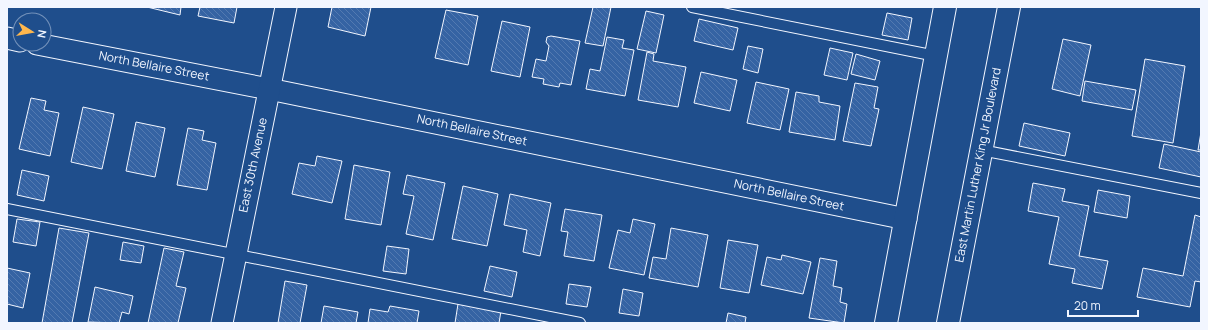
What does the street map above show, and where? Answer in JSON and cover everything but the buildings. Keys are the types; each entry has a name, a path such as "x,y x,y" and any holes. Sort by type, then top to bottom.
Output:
{"main road":[{"path":"886,323 945,7"},
{"name":"East Martin Luther King Jr Boulevard","path":"948,323 1009,7"}],"street":[{"name":"East 30th Avenue","path":"222,323 286,7"},
{"name":"North Bellaire Street","path":"52,47 269,89 906,219"}],"lane":[{"path":"692,7 936,56"},
{"path":"981,150 1201,193"},
{"path":"7,209 580,323"}]}
